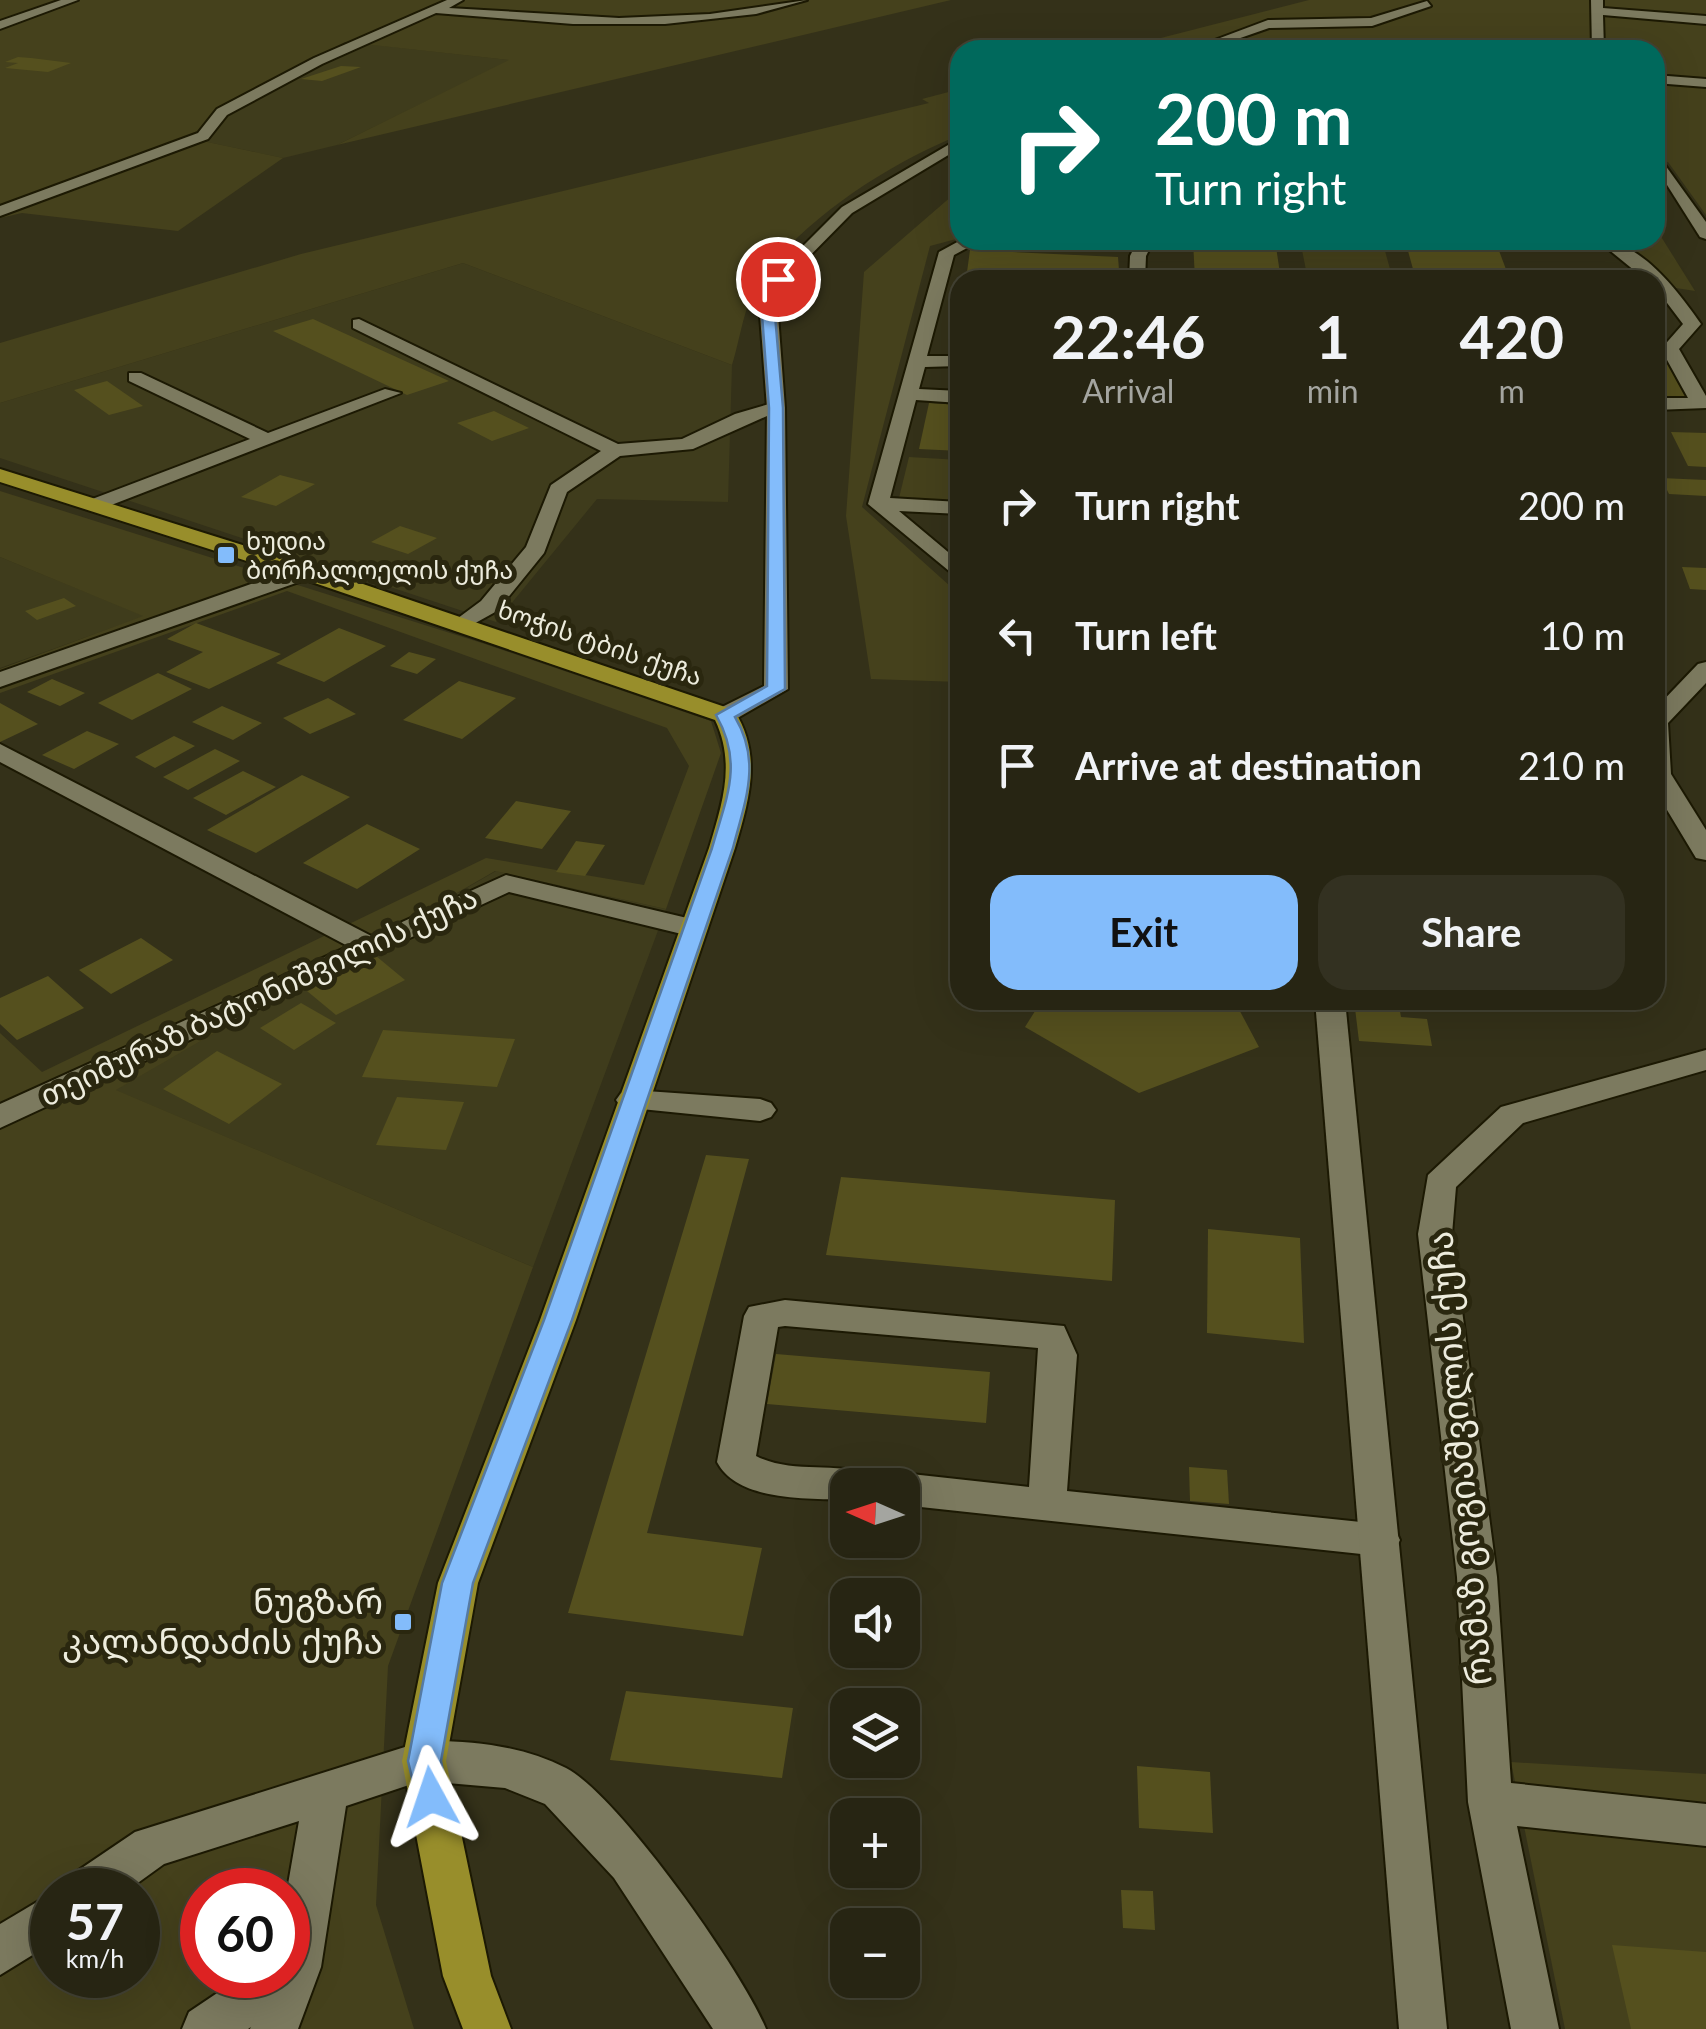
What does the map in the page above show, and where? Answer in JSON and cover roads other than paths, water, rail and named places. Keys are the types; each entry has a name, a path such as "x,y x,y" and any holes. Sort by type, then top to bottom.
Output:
{"main road":[{"name":"ხოჭის ტბის ქუჩა","path":"0,474 305,572 725,715"},
{"path":"487,2029 467,1976 424,1761 458,1583 558,1320 722,848 743,769 738,737 725,715"}],"street":[{"path":"0,25 72,0"},
{"path":"0,211 204,136 222,112 318,61 457,0"},
{"path":"433,10 566,22 670,22 800,0"},
{"path":"1222,40 1268,24 1372,22 1427,4"},
{"path":"1598,40 1598,5 1706,20"},
{"path":"1665,80 1706,83"},
{"path":"725,715 776,689 776,408 768,315 778,279 847,210 950,148"},
{"path":"1665,171 1706,234"},
{"path":"878,504 947,252 952,250"},
{"path":"1618,250 1644,270"},
{"path":"1665,287 1692,324 1670,349 1701,404 1665,404"},
{"path":"359,324 614,450 686,446 776,408"},
{"path":"917,362 950,361"},
{"path":"135,377 267,440"},
{"path":"94,505 392,394"},
{"path":"908,394 950,396"},
{"path":"460,624 489,606 536,548 558,489 614,450"},
{"path":"878,504 950,508"},
{"path":"878,504 950,565"},
{"path":"0,680 305,572"},
{"path":"1665,712 1706,669"},
{"path":"0,752 369,946"},
{"path":"1665,785 1706,852"},
{"name":"თეიმურაზ ბატონიშვილის ქუჩა","path":"0,1118 506,882 694,928"},
{"path":"1331,1010 1423,2029"},
{"name":"რამაზ გოგიაშვილის ქუჩა","path":"1535,2029 1490,1802 1476,1577 1435,1234 1440,1183 1512,1116 1706,1060"},
{"path":"632,1100 760,1110"},
{"path":"830,1482 759,1476 742,1471 736,1462 762,1316 804,1314 1052,1336 1059,1355 1048,1503"},
{"path":"920,1491 1380,1540"},
{"path":"121,1868 151,1847 424,1761 451,1760 518,1771 554,1784 605,1832 667,1910 742,2029"},
{"path":"310,1872 326,1792"},
{"path":"1490,1802 1706,1825"},
{"path":"0,1952 30,1931"},
{"path":"206,2029 252,1998"},
{"path":"274,2029 283,1998"}],"place":[{"name":"ხუდია ბორჩალოელის ქუჩა","path":"226,555"},
{"name":"ნუგზარ კალანდაძის ქუჩა","path":"403,1622"}]}
